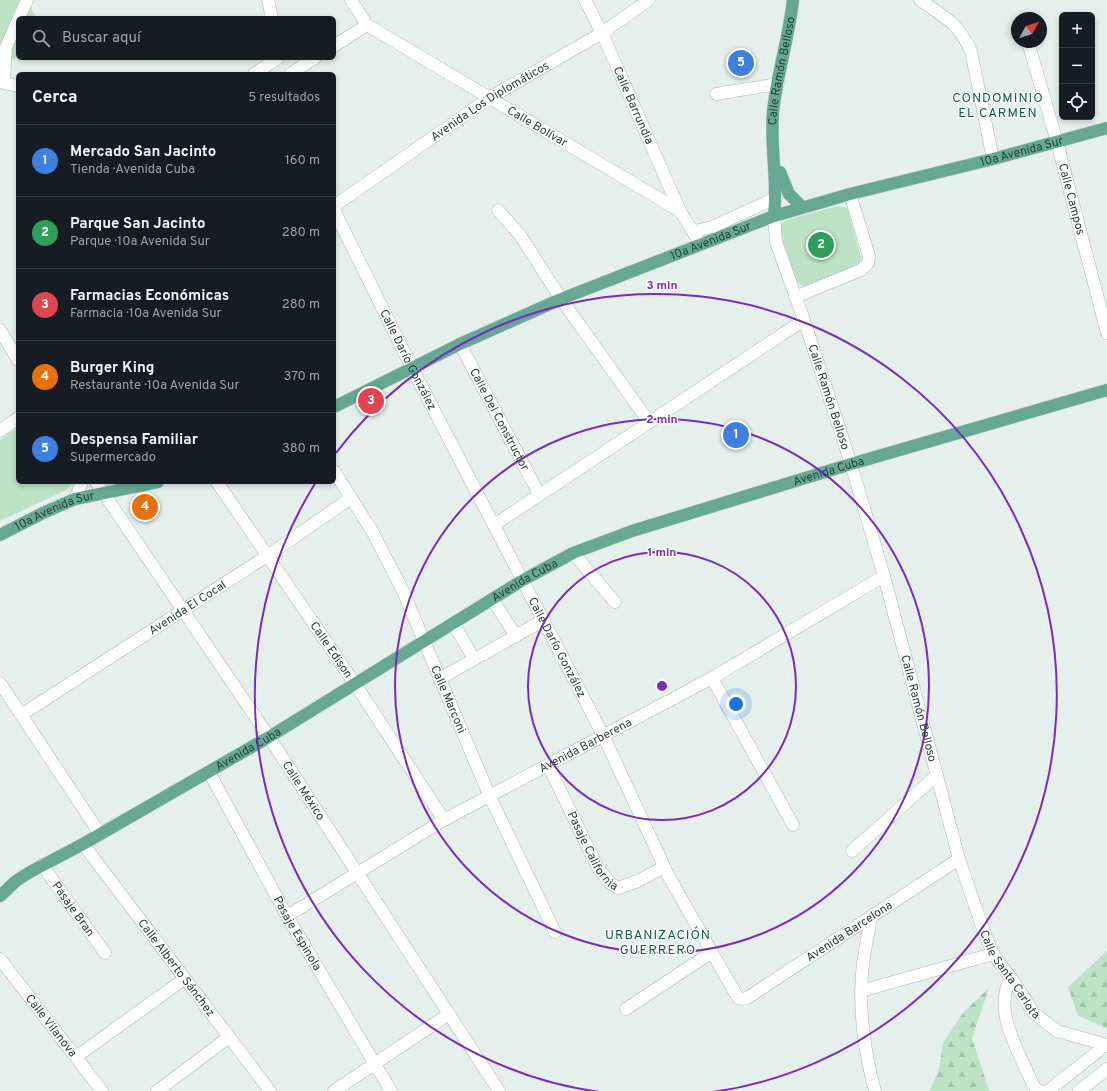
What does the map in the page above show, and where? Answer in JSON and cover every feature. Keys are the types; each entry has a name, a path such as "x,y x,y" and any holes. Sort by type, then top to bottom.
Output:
{"main road":[{"name":"Calle Ramón Belloso","path":"774,216 776,198 773,111 790,2"},
{"name":"10a Avenida Sur","path":"336,406 460,344 561,299 700,243 774,216 850,194 993,159 1107,128"},
{"path":"774,156 784,185 789,194 802,207"},
{"name":"Avenida Cuba","path":"0,896 16,881 42,865 83,844 269,737 523,580 573,553 632,531 851,464 1107,390"},
{"name":"10a Avenida Sur","path":"0,535 45,512 74,500 148,484"}],"street":[{"path":"20,16 28,0"},
{"path":"268,0 272,16"},
{"name":"Calle Bolívar","path":"351,0 367,25 491,97 680,211 694,231 700,243"},
{"name":"Calle Barrundia","path":"585,0 602,33 680,211"},
{"name":"Avenida Los Diplomáticos","path":"336,205 491,97 602,33 649,0"},
{"path":"920,0 952,21 964,36 971,51 993,159"},
{"path":"16,24 6,47 2,82 16,86"},
{"path":"336,45 367,25"},
{"name":"Calle Campos","path":"1030,48 1057,142 1107,333"},
{"path":"257,72 275,60"},
{"path":"284,60 289,72"},
{"path":"293,72 312,60"},
{"path":"716,94 778,84"},
{"path":"795,297 859,271 868,263 869,256 850,194"},
{"name":"10a Avenida Sur","path":"694,231 712,227 776,198"},
{"path":"498,210 520,235 561,299 649,422"},
{"name":"Calle Darío González","path":"336,214 412,368 603,735 664,866 738,998"},
{"name":"Calle Ramón Belloso","path":"774,216 776,242 804,320 851,464 884,576 959,859"},
{"path":"494,525 804,320"},
{"path":"0,330 16,357"},
{"name":"Calle Del Constructor","path":"460,344 540,494"},
{"path":"0,431 16,419"},
{"name":"Calle Marconi","path":"336,474 372,531 402,589 423,642 490,797 555,932"},
{"path":"74,500 81,484"},
{"name":"Calle México","path":"97,484 269,737 499,1091"},
{"name":"Calle Edison","path":"218,484 355,684 444,820"},
{"name":"Avenida El Cocal","path":"21,715 267,556 351,498"},
{"path":"573,553 615,602"},
{"name":"Avenida Barberena","path":"288,916 444,820 490,797 603,735 712,678 884,576"},
{"path":"492,599 516,636"},
{"path":"439,679 544,620"},
{"path":"453,624 474,659"},
{"path":"712,678 793,825"},
{"path":"0,683 100,834"},
{"name":"Pasaje California","path":"548,765 598,868 610,883 618,888 638,881 664,866"},
{"name":"Pasaje Espinola","path":"209,772 288,916 391,1091"},
{"path":"852,851 937,775"},
{"name":"Calle Alberto Sánchez","path":"83,844 270,1091"},
{"name":"Avenida Barcelona","path":"738,998 747,998 959,859"},
{"name":"Calle Santa Carlota","path":"959,859 993,954 1033,1012 1056,1030 1107,1045"},
{"name":"Pasaje Bran","path":"42,865 105,953"},
{"path":"871,917 862,974 862,990 866,1062 875,1091"},
{"path":"626,1009 712,952"},
{"path":"862,990 993,954"},
{"name":"Calle Vilanova","path":"0,959 102,1091"},
{"path":"1011,978 1005,994 1004,1009 1007,1021 1032,1083 1036,1089 1041,1091"},
{"path":"76,1057 184,979"},
{"path":"334,1091 449,1014"},
{"path":"156,1091 229,1037"},
{"path":"1048,1091 1107,1045"},
{"path":"1079,1091 1107,1069"}],"green space":[{"path":"0,0 26,0 36,16 16,16 16,58 0,64"},
{"path":"838,206 845,207 848,210 862,261 859,265 808,286 801,285 796,280 780,233 780,225 786,220"},
{"path":"16,428 16,484 71,484 66,490 0,521 0,440"},
{"path":"1107,951 1107,1028 1078,1016 1068,987"},
{"path":"989,988 972,1038 989,1091 930,1091 939,1069 943,1043 963,1013"}],"place":[{"name":"Despensa Familiar","path":"741,63"},
{"name":"Parque San Jacinto","path":"821,245"},
{"name":"Farmacias Económicas","path":"371,401"},
{"name":"Mercado San Jacinto","path":"736,435"},
{"name":"Burger King","path":"145,507"}],"district":[{"name":"CONDOMINIO EL CARMEN","path":"998,104"},
{"name":"URBANIZACIÓN GUERRERO","path":"658,942"}]}
